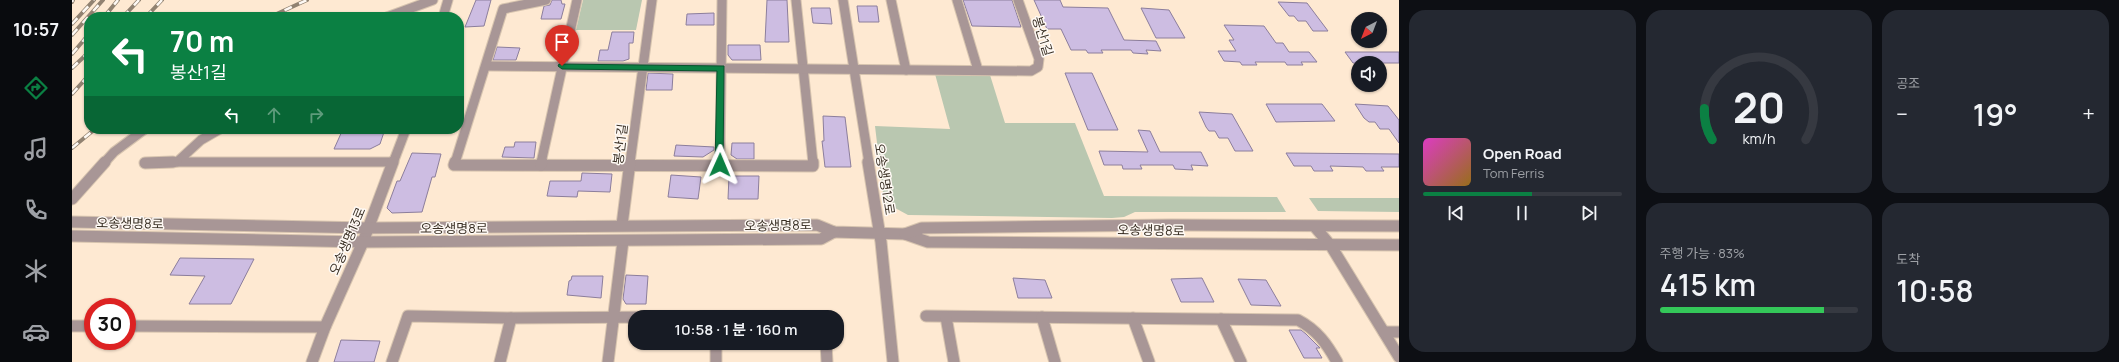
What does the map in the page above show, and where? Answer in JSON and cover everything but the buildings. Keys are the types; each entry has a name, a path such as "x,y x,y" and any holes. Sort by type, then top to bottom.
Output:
{"street":[{"path":"401,12 433,0"},
{"path":"444,12 448,0"},
{"path":"546,0 503,9 454,165 813,166 796,0"},
{"path":"541,165 577,0"},
{"name":"봉산1길","path":"622,225 652,0"},
{"path":"720,165 722,0"},
{"name":"오송생명12로","path":"843,0 880,233 893,362"},
{"path":"891,0 906,70"},
{"path":"957,0 978,70"},
{"name":"봉산1길","path":"486,66 1031,71 1038,67 1039,59 1018,0"},
{"path":"72,199 114,152 138,134"},
{"path":"177,162 201,140 211,134"},
{"name":"오송생명13로","path":"312,362 325,326 363,242 404,134"},
{"path":"145,163 394,162"},
{"name":"오송생명8로","path":"72,222 368,228 622,225 817,225 834,232 905,234 928,242 1331,246 1399,245"},
{"name":"오송생명8로","path":"905,234 922,228 1171,225 1315,227 1399,226"},
{"path":"1315,227 1331,246 1399,357"},
{"name":"오송생명8로","path":"72,236 363,242 623,241 821,239 834,232"},
{"path":"608,362 615,316 623,241"},
{"path":"392,362 408,316 511,318 628,316"},
{"path":"926,316 1298,320 1319,332 1337,362"},
{"path":"946,317 954,362"},
{"path":"1042,317 1055,362"},
{"path":"500,362 511,318"},
{"path":"1133,318 1149,362"},
{"path":"1221,319 1241,362"},
{"path":"72,326 84,326"},
{"path":"136,326 325,326"},
{"path":"1384,332 1399,332"},
{"path":"716,350 716,362"},
{"path":"826,350 827,362"}],"green space":[{"path":"583,0 642,0 636,30 576,30"},
{"path":"935,74 990,75 1005,123 1075,123 1104,196 1277,197 1286,212 1135,212 1124,217 1112,218 908,215 884,202 875,126 950,129"},
{"path":"1309,198 1399,198 1399,212 1318,211"}],"railway":[{"path":"72,24 94,0"},
{"path":"92,12 103,0"},
{"path":"108,12 118,0"},
{"path":"128,12 139,0"},
{"path":"151,12 162,0"},
{"path":"281,12 307,0"},
{"path":"72,35 84,21"},
{"path":"72,54 84,40"},
{"path":"72,68 84,57"},
{"path":"72,94 84,81"},
{"path":"72,148 89,134"}],"route":[{"path":"562,66 721,68 720,165"}]}
